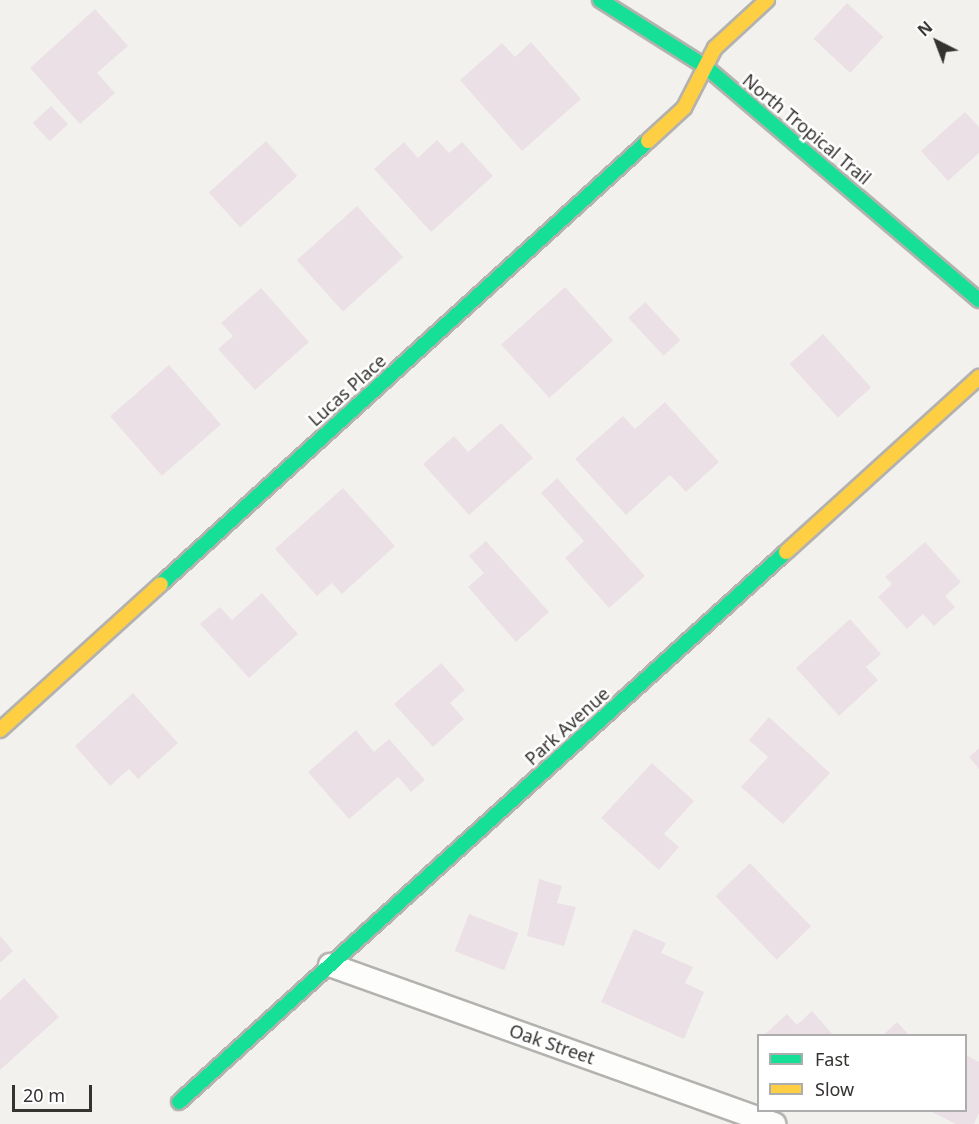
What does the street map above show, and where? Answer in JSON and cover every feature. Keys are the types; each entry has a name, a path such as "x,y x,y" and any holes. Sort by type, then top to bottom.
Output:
{"street":[{"name":"North Tropical Trail","path":"600,0 706,67 979,300"},
{"name":"Lucas Place","path":"0,730 684,108 715,48 767,0"},
{"name":"Park Avenue","path":"180,1102 979,377"},
{"name":"Oak Street","path":"330,966 774,1124"}],"building":[{"path":"847,3 884,37 850,73 814,39"},
{"path":"95,9 128,46 97,73 115,93 80,124 30,68"},
{"path":"531,42 581,99 522,151 460,80 502,43 515,57"},
{"path":"51,106 68,124 50,141 33,123"},
{"path":"965,112 979,127 979,153 948,181 921,151"},
{"path":"437,140 449,153 462,142 493,176 431,232 374,169 404,142 418,158"},
{"path":"266,141 297,176 240,227 209,193"},
{"path":"357,206 403,257 343,311 297,260"},
{"path":"565,287 613,341 549,398 501,345"},
{"path":"261,288 309,342 255,390 218,349 233,336 221,323"},
{"path":"645,302 680,340 664,356 628,318"},
{"path":"823,334 871,388 838,418 790,364"},
{"path":"169,365 221,425 162,476 110,416"},
{"path":"665,402 719,462 686,492 670,475 626,515 575,459 623,416 635,429"},
{"path":"501,423 533,458 469,515 423,464 454,436 468,452"},
{"path":"557,478 645,576 609,608 565,558 584,541 541,493"},
{"path":"343,488 395,546 342,594 332,583 317,596 275,549"},
{"path":"486,541 549,612 516,642 468,587 484,573 469,556"},
{"path":"925,542 961,582 945,596 955,607 934,626 923,614 907,629 878,597 892,584 885,577"},
{"path":"262,593 298,634 249,678 200,624 220,607 232,620"},
{"path":"850,619 881,654 866,667 878,680 839,716 796,668"},
{"path":"441,663 465,690 450,703 464,719 433,747 394,704"},
{"path":"133,693 178,743 138,779 129,769 110,786 75,746"},
{"path":"769,717 830,773 783,824 741,787 768,757 749,740"},
{"path":"356,730 374,752 389,739 425,780 411,792 398,777 349,819 308,772"},
{"path":"979,748 979,769 969,757"},
{"path":"652,763 694,801 664,834 679,847 659,870 601,818"},
{"path":"750,863 811,926 777,960 715,896"},
{"path":"539,879 562,886 557,903 576,907 564,946 527,936"},
{"path":"469,914 518,933 504,970 455,951"},
{"path":"634,929 666,943 661,953 693,967 685,983 704,992 684,1039 601,1002"},
{"path":"0,936 13,951 0,963"},
{"path":"24,978 59,1017 0,1070 0,1000"},
{"path":"812,1011 832,1034 765,1034 787,1014 797,1025"},
{"path":"897,1022 908,1034 884,1034"},
{"path":"967,1056 979,1062 979,1113 974,1124 956,1124 932,1112 967,1112"}],"traffic: fast":[{"path":"600,0 706,67 979,300"},
{"path":"161,584 648,141"},
{"path":"179,1102 786,552"}],"traffic: slow":[{"path":"648,141 684,108 715,48 767,0"},
{"path":"786,552 979,377"},
{"path":"0,730 161,584"}]}
